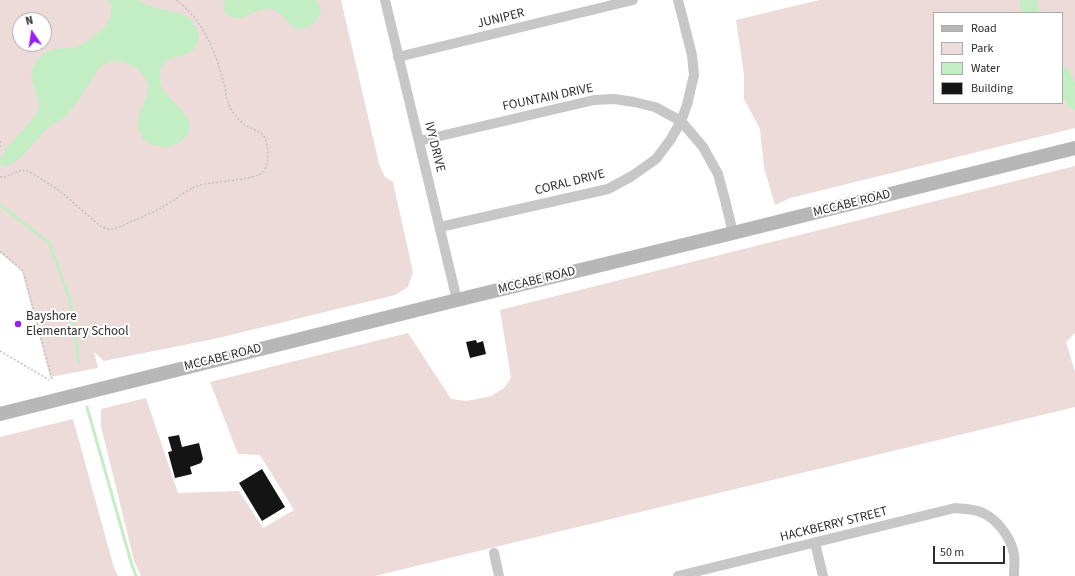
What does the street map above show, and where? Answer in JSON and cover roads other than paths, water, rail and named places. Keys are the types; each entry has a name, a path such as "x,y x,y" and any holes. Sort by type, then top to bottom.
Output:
{"street":[{"name":"IVY DRIVE","path":"385,0 457,300"},
{"name":"JUNIPER","path":"398,57 633,0"},
{"name":"CORAL DRIVE","path":"440,227 608,189 632,176 656,159 671,139 681,121 687,105 694,75 692,55 678,0"},
{"name":"FOUNTAIN DRIVE","path":"419,141 594,100 614,99 655,107 681,121"},
{"path":"681,121 703,147 718,174 733,233"},
{"name":"MCCABE ROAD","path":"0,414 1075,148"},
{"name":"HACKBERRY STREET","path":"678,576 955,508 982,512 994,520 1004,531 1014,554 1014,576"},
{"path":"815,543 823,576"},
{"path":"494,553 499,576"}],"water":[{"path":"108,0 138,0 152,7 184,15 194,23 198,34 197,45 190,52 166,61 162,66 160,74 161,84 164,91 188,119 190,126 188,133 181,141 169,147 155,146 149,143 140,133 138,126 148,86 145,79 134,67 119,61 113,61 105,63 100,67 76,104 65,117 49,127 18,160 10,165 3,166 0,163 4,151 36,115 38,100 32,79 34,65 45,53 78,46 88,41 103,29 111,15 110,3"},
{"path":"223,0 315,0 321,11 315,22 308,27 301,29 292,26 280,14 270,9 264,9 244,17 233,17 226,14"}],"waterway":[{"path":"1028,0 1031,12"},
{"path":"1063,77 1075,101"},
{"path":"0,205 49,243 69,297 79,362"},
{"path":"87,407 136,576"}],"place":[{"name":"Bayshore Elementary School","path":"18,324"}]}
